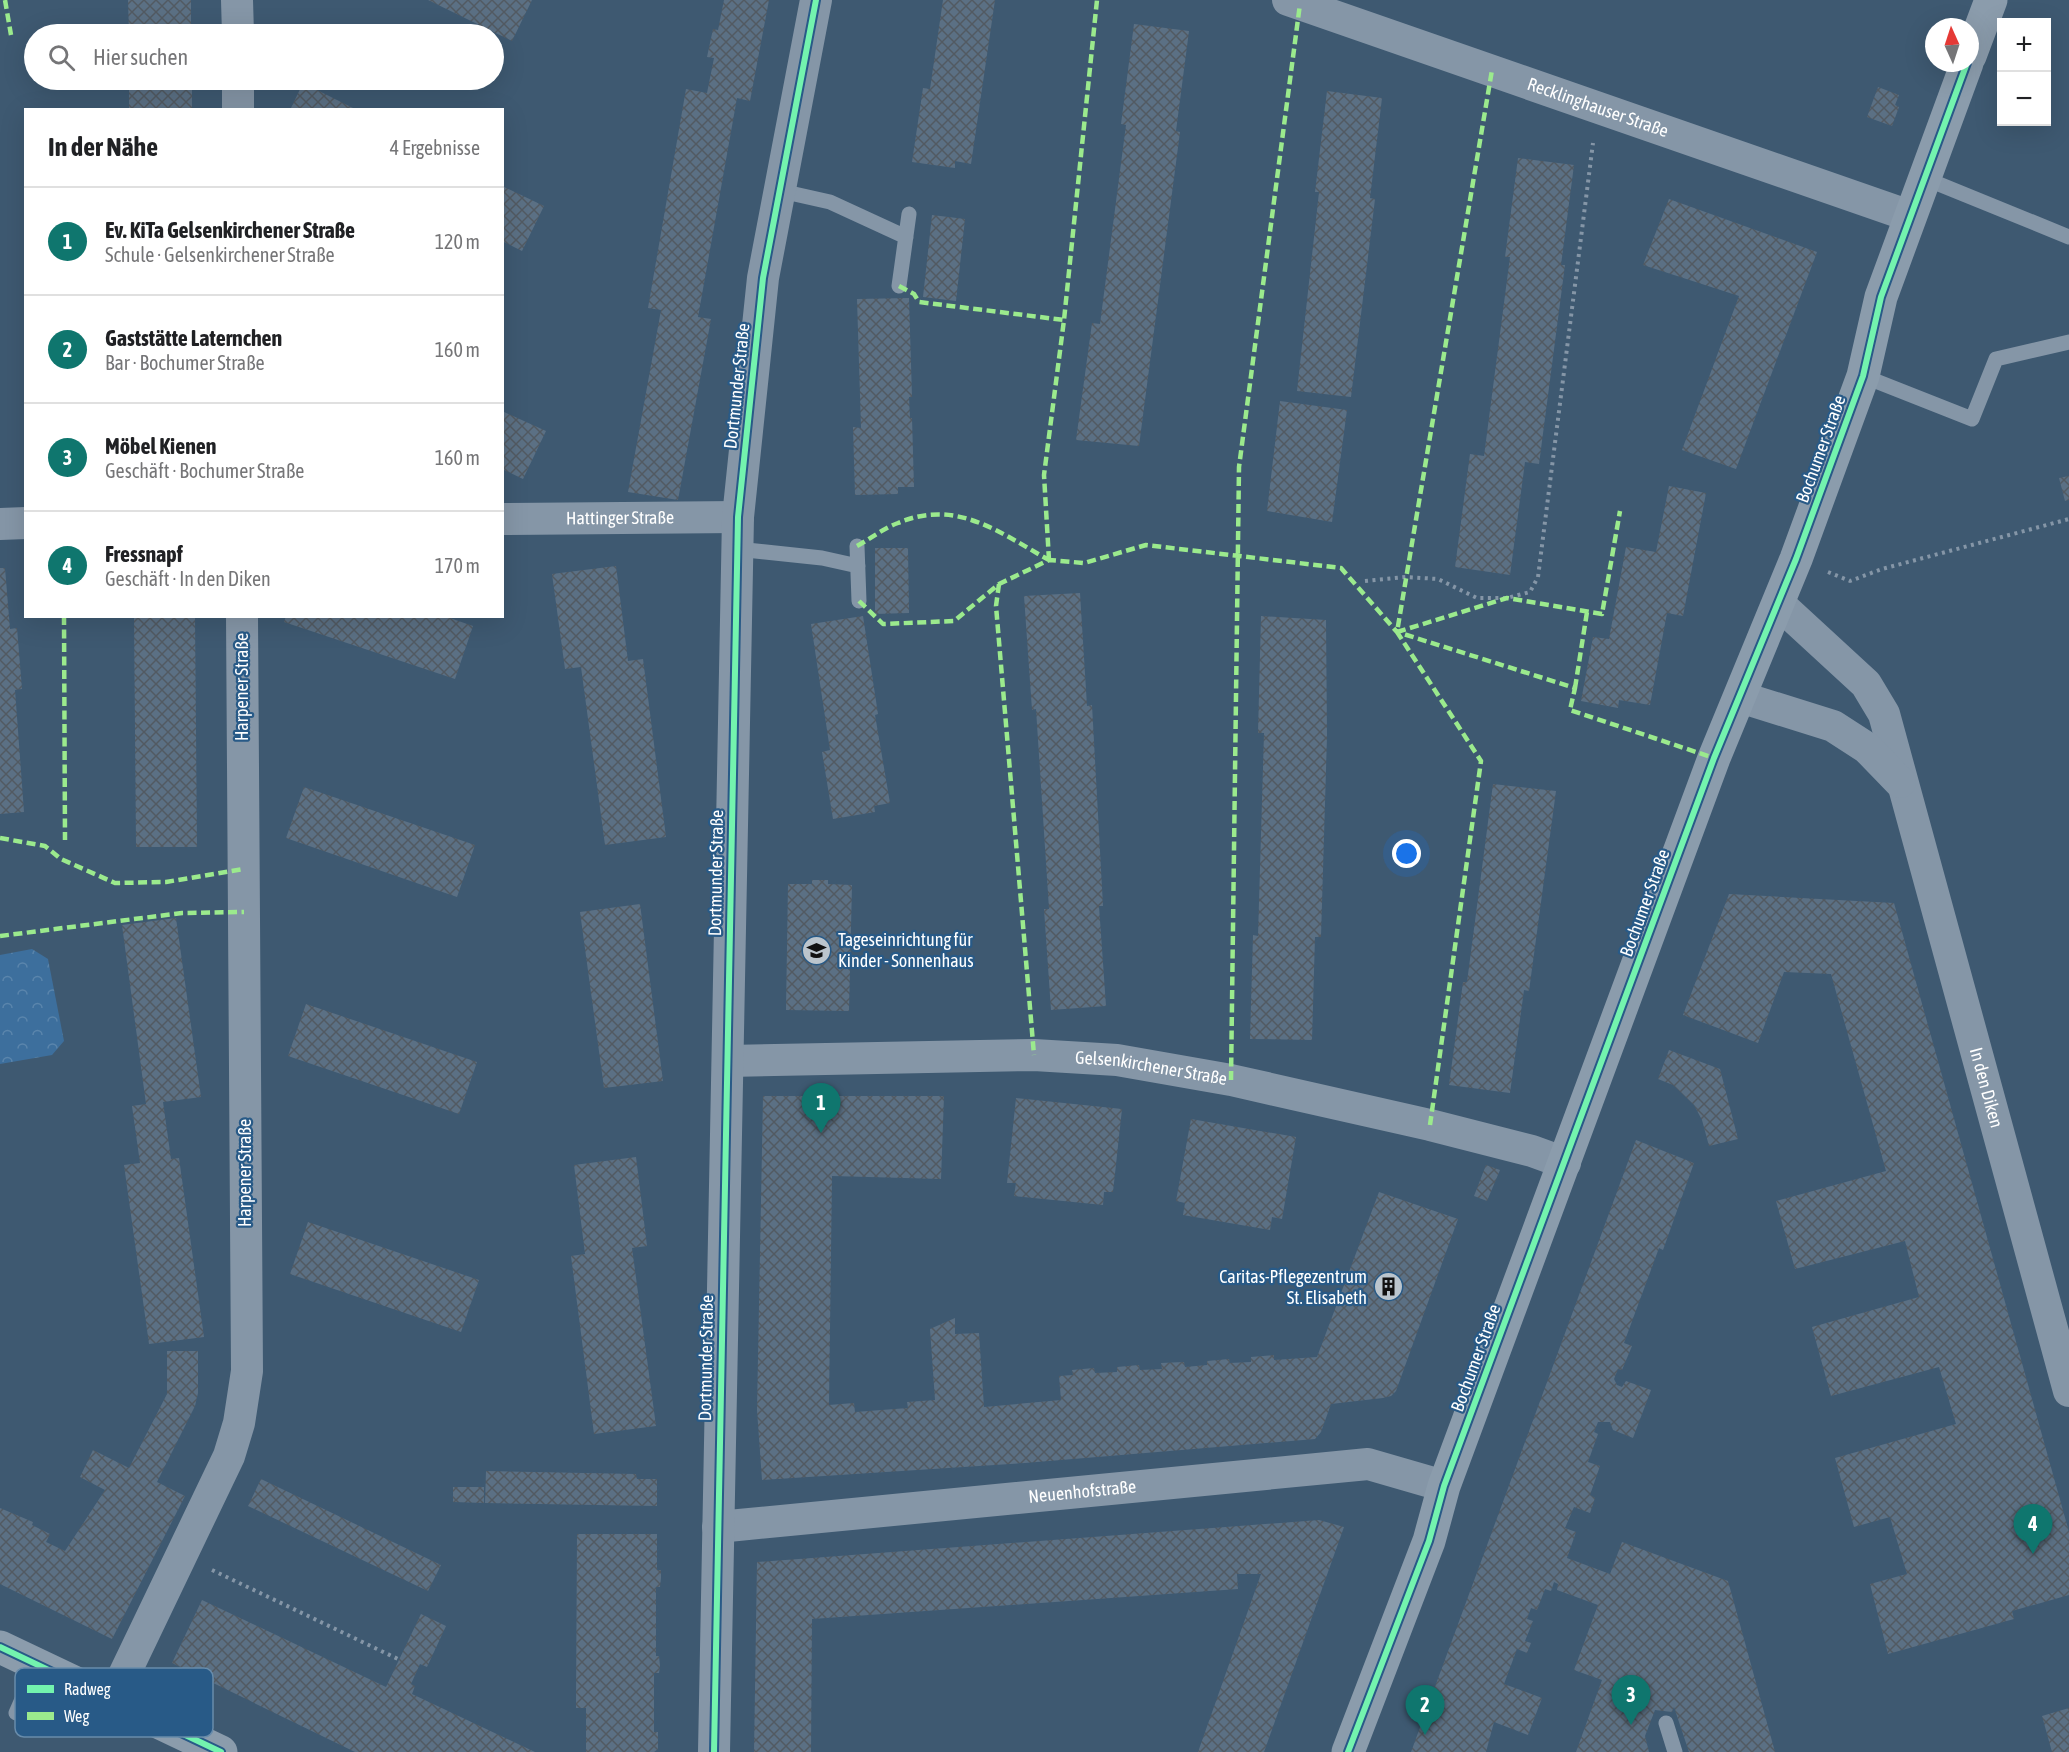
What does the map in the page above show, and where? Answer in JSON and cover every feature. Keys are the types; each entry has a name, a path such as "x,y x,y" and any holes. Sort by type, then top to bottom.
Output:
{"street":[{"path":"237,0 237,24"},
{"name":"Dortmunder Straße","path":"714,1752 738,517 763,278 816,0"},
{"name":"Recklinghauser Straße","path":"1288,0 1910,216"},
{"path":"1979,32 1991,0"},
{"name":"Bochumer Straße","path":"1348,1752 1429,1541 1444,1486 1714,758 1797,559 1863,376 1881,297 1964,72"},
{"path":"238,90 238,108"},
{"name":"Hattinger Straße","path":"504,519 738,517"},
{"path":"0,524 24,524"},
{"name":"In den Diken","path":"1778,603 1866,684 1884,714 2069,1391"},
{"name":"Harpener Straße","path":"127,1668 229,1456 239,1422 247,1371 242,618"},
{"name":"In den Diken","path":"1740,697 1833,726 1867,748 1901,783"},
{"name":"Gelsenkirchener Straße","path":"728,1061 1034,1055 1117,1060 1231,1080 1430,1125 1532,1151 1565,1163"},
{"name":"Neuenhofstraße","path":"718,1527 1368,1464 1444,1486"},
{"path":"0,1647 43,1668"},
{"path":"190,1737 221,1752"}],"lane":[{"path":"1924,178 2069,237"},
{"path":"781,191 830,202 906,237"},
{"path":"898,286 909,214"},
{"path":"1863,376 1972,419 1996,359 2069,342"},
{"path":"857,546 859,601"},
{"path":"737,549 822,558 858,566"},
{"path":"1666,1723 1675,1752"}],"path":[{"path":"1365,581 1413,577 1438,579 1477,598 1507,598 1530,592 1538,576 1597,106"},
{"path":"1797,559 1850,580 1882,569 2069,519"},
{"path":"182,1555 398,1659"}],"green space":[{"path":"32,949 48,959 64,1041 52,1055 0,1064 0,955"}],"building":[{"path":"128,0 191,0 191,24 129,24"},
{"path":"428,0 532,0 512,41 504,37 504,24 477,24"},
{"path":"724,0 769,0 750,101 737,98 698,317 711,319 678,500 628,492 661,310 648,308 686,89 707,93 714,58 707,57 713,29 718,30"},
{"path":"943,0 995,0 971,164 955,161 955,168 912,162 923,88 930,89"},
{"path":"1134,24 1189,31 1176,131 1180,132 1139,446 1076,440 1092,323 1100,324 1126,125 1121,124"},
{"path":"1878,87 1899,95 1895,105 1899,107 1892,126 1867,117"},
{"path":"129,90 192,90 192,108 129,108"},
{"path":"300,90 317,90 353,108 291,108"},
{"path":"1327,91 1382,98 1370,198 1375,199 1351,397 1297,391 1319,192 1315,192"},
{"path":"1518,158 1574,165 1561,265 1565,265 1539,464 1525,462 1510,575 1455,567 1470,454 1484,456 1510,257 1505,257"},
{"path":"504,187 544,206 522,251 504,242"},
{"path":"1669,199 1817,252 1736,469 1682,450 1739,296 1643,265"},
{"path":"932,215 965,219 956,301 923,297"},
{"path":"909,298 912,397 909,397 910,418 912,418 914,487 898,487 898,494 855,495 853,427 861,428 857,299"},
{"path":"1280,401 1347,410 1332,522 1267,511"},
{"path":"504,412 546,431 523,479 504,470"},
{"path":"2069,476 2069,500 2065,501 2059,478"},
{"path":"1669,486 1706,493 1683,616 1667,613 1650,705 1619,700 1618,708 1581,701 1593,637 1609,639 1626,547 1656,552"},
{"path":"875,548 908,548 909,613 875,614"},
{"path":"616,566 628,661 643,659 666,837 605,845 581,667 565,669 552,574"},
{"path":"0,568 5,568 10,629 17,628 22,689 15,690 24,812 0,814"},
{"path":"1080,593 1087,706 1092,705 1103,906 1099,906 1106,1006 1051,1010 1044,909 1049,909 1036,709 1032,710 1024,596"},
{"path":"863,616 878,714 875,715 890,803 874,806 875,812 833,819 822,752 830,750 811,624"},
{"path":"1261,616 1326,620 1327,736 1321,937 1315,937 1312,1040 1250,1039 1253,935 1258,936 1264,733 1258,733"},
{"path":"134,618 195,618 197,847 136,847"},
{"path":"285,618 450,618 473,626 455,679 284,622"},
{"path":"1493,784 1556,791 1529,991 1524,990 1510,1093 1449,1085 1463,982 1467,982"},
{"path":"304,787 475,845 457,897 286,838"},
{"path":"812,880 828,880 828,884 852,885 849,1011 786,1010 788,884 812,884"},
{"path":"1729,894 1894,903 2069,1532 2069,1595 2012,1611 2014,1619 1888,1654 1870,1584 1907,1574 1890,1517 1854,1527 1835,1458 1956,1424 1939,1367 1831,1396 1812,1327 1919,1297 1905,1241 1795,1269 1776,1201 1886,1171 1831,974 1784,972 1758,1043 1683,1015"},
{"path":"640,904 663,1081 604,1088 580,912"},
{"path":"176,918 201,1097 163,1102 171,1159 179,1158 204,1337 149,1344 124,1165 140,1163 132,1106 146,1104 122,925"},
{"path":"306,1004 477,1062 459,1114 288,1056"},
{"path":"1669,1050 1720,1069 1738,1139 1709,1146 1702,1120 1694,1105 1673,1085 1658,1079"},
{"path":"763,1096 944,1096 941,1179 832,1176 829,1405 854,1403 855,1412 908,1408 907,1402 935,1400 930,1329 955,1318 955,1334 979,1333 984,1407 1061,1400 1059,1376 1073,1375 1072,1370 1094,1368 1095,1373 1117,1372 1117,1367 1139,1365 1140,1370 1162,1369 1161,1363 1184,1362 1185,1367 1207,1365 1207,1361 1229,1359 1230,1363 1251,1362 1251,1357 1274,1355 1274,1360 1317,1357 1379,1192 1458,1219 1396,1391 1391,1396 1383,1398 1331,1404 1321,1432 1315,1439 1025,1463 762,1480 757,1410"},
{"path":"1016,1098 1122,1109 1113,1192 1104,1192 1103,1205 1014,1196 1016,1183 1007,1183"},
{"path":"1191,1119 1296,1137 1282,1219 1272,1217 1270,1230 1183,1215 1185,1203 1176,1201"},
{"path":"1636,1140 1694,1163 1663,1250 1659,1248 1624,1343 1632,1346 1622,1370 1618,1369 1614,1379 1617,1385 1622,1387 1626,1381 1651,1390 1633,1438 1613,1430 1610,1422 1598,1422 1594,1432 1598,1434 1588,1462 1600,1466 1590,1495 1595,1498 1590,1513 1574,1507 1565,1528 1576,1532 1567,1558 1610,1574 1622,1542 1728,1581 1775,1752 1689,1752 1674,1707 1672,1712 1655,1710 1645,1736 1649,1752 1576,1752 1602,1680 1574,1670 1598,1605 1557,1590 1558,1584 1554,1582 1551,1591 1545,1589 1537,1610 1531,1608 1527,1619 1533,1621 1525,1641 1531,1643 1527,1653 1517,1649 1504,1684 1542,1698 1528,1735 1494,1722 1486,1752 1411,1752"},
{"path":"636,1157 647,1246 632,1248 656,1426 594,1434 571,1256 585,1254 574,1165"},
{"path":"1486,1165 1500,1170 1487,1201 1474,1196"},
{"path":"308,1222 479,1280 461,1332 290,1274"},
{"path":"167,1351 198,1351 198,1393 195,1406 157,1482 185,1496 112,1639 0,1584 0,1508 33,1522 32,1525 50,1534 46,1542 65,1551 105,1490 80,1477 93,1450 129,1468 167,1394"},
{"path":"486,1471 636,1474 637,1479 657,1479 657,1506 485,1503"},
{"path":"261,1479 441,1565 428,1591 248,1506"},
{"path":"453,1487 484,1487 484,1503 453,1502"},
{"path":"1319,1520 1344,1527 1264,1752 1198,1752 1261,1574 1237,1574 1238,1589 812,1619 811,1752 754,1752 757,1562"},
{"path":"577,1534 657,1534 657,1570 661,1570 661,1578 660,1587 656,1587 656,1656 659,1656 660,1666 659,1673 654,1673 654,1732 658,1732 658,1749 654,1752 586,1752 586,1708 576,1708"},
{"path":"202,1600 386,1687 421,1614 446,1626 427,1667 420,1664 411,1684 415,1686 412,1694 535,1752 355,1752 213,1683 213,1668 182,1668 172,1663"},
{"path":"2069,1708 2069,1752 2052,1752 2042,1716"}],"marked path":[{"path":"5,0 11,35"},
{"path":"1049,560 1044,475 1064,320 1097,0"},
{"path":"1231,1080 1239,467 1300,4"},
{"path":"1430,1125 1481,761 1397,632 1492,70"},
{"path":"899,286 914,294 919,302 1064,320"},
{"path":"1397,632 1507,598 1602,614 1620,511"},
{"path":"857,546 898,523 919,516 940,514 977,522 1049,560"},
{"path":"859,601 883,624 954,621 999,584 1049,560 1084,563 1146,545 1341,568 1397,632 1575,688 1570,710 1714,758"},
{"path":"999,584 996,606 1034,1055"},
{"path":"1575,688 1587,612"},
{"path":"64,618 65,840"},
{"path":"0,838 45,846 61,859 115,883 166,882 243,869"},
{"path":"0,936 182,913 244,912"}],"cycle path":[{"path":"714,1752 738,517 763,278 816,0"},
{"path":"1348,1752 1429,1541 1444,1486 1714,758 1796,559 1863,376 1881,297 1964,72"},
{"path":"0,1647 44,1668"},
{"path":"189,1737 221,1752"}],"place":[{"name":"Tageseinrichtung für Kinder - Sonnenhaus","path":"817,950"},
{"name":"Ev. KiTa Gelsenkirchener Straße","path":"821,1133"},
{"name":"Caritas-Pflegezentrum St. Elisabeth","path":"1388,1287"},
{"name":"Fressnapf","path":"2033,1554"},
{"name":"Möbel Kienen","path":"1631,1725"},
{"name":"Gaststätte Laternchen","path":"1425,1735"}]}
